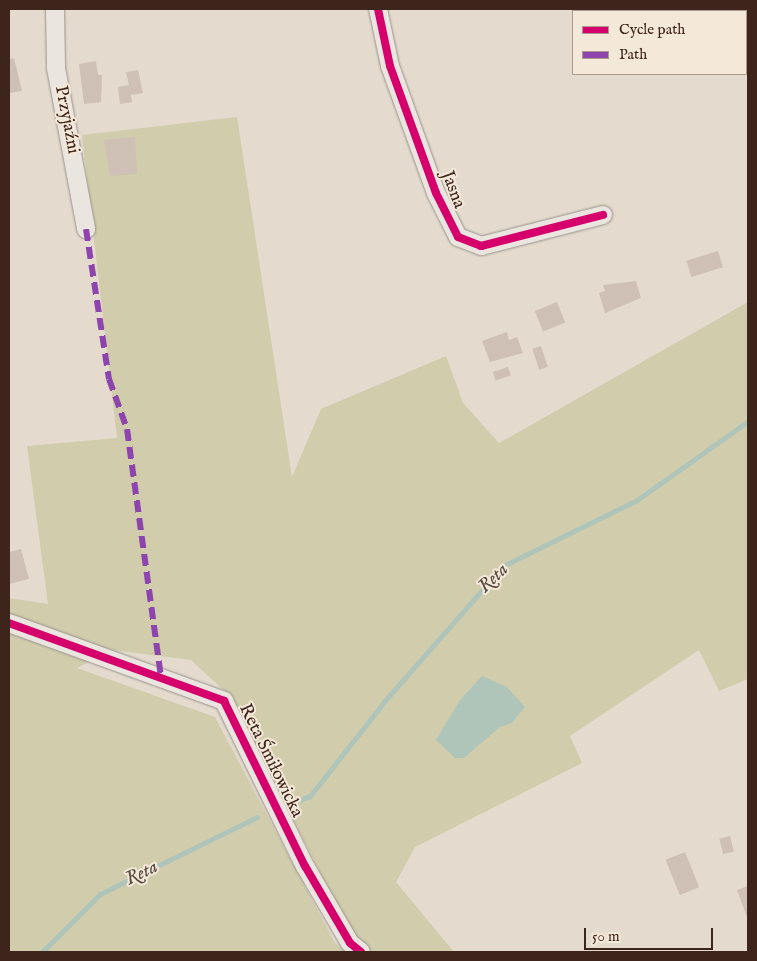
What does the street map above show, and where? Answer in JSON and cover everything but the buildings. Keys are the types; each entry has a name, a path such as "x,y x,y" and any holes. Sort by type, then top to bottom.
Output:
{"street":[{"name":"Przyjaźni","path":"55,9 56,68 86,229"},
{"name":"Jasna","path":"378,9 390,66 436,193 458,237 481,246 603,215"},
{"name":"Reta Śmiłowicka","path":"9,623 224,701 305,866 350,943 361,952"}],"shaded area":[{"path":"237,117 292,477 321,409 446,356 463,403 499,443 748,302 748,679 719,691 699,650 570,736 582,763 415,847 396,882 454,952 360,952 233,699 191,660 112,650 77,668 215,717 335,943 346,952 9,952 9,598 48,604 27,446 117,438 82,135"},
{"path":"482,676 507,687 525,707 512,723 500,727 464,758 455,758 436,740 460,700"}],"waterway":[{"name":"Reta","path":"295,802 310,796 388,697 503,566 637,500 748,421"},
{"name":"Reta","path":"42,952 100,894 257,817"}],"marked path":[{"path":"86,229 109,379 127,429 161,678"}],"cycle path":[{"path":"378,9 390,66 436,193 458,237 481,246 603,215"},
{"path":"9,623 224,701 305,866 350,943 361,952"}]}
